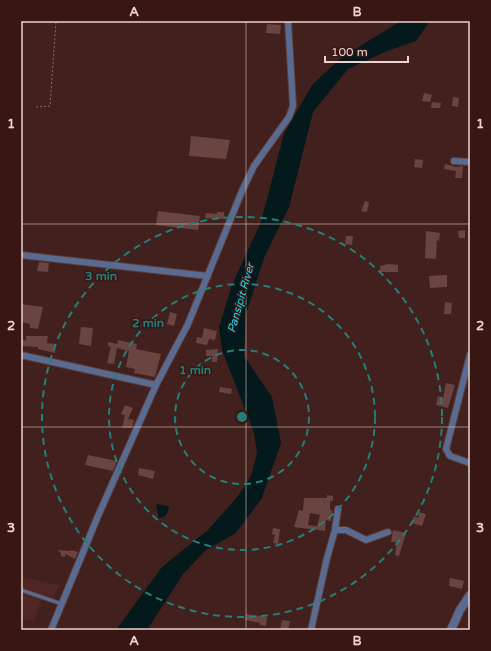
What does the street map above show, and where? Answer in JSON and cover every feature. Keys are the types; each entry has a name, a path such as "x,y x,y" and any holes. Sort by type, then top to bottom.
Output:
{"street":[{"path":"50,630 107,495 156,385 188,324 220,243 254,166 289,117 293,106 288,21"},
{"path":"454,161 470,162"},
{"path":"21,255 208,276"},
{"path":"21,355 156,385"},
{"path":"470,355 446,449 450,456 470,463"},
{"path":"311,630 327,558 335,530 338,510"},
{"path":"335,530 346,530 366,540 388,532"},
{"path":"451,630 460,610 470,595"}],"lane":[{"path":"21,590 62,604"}],"path":[{"path":"36,107 50,106 56,21"}],"shaded area":[{"path":"21,577 59,585 52,602 42,598 34,621 21,619"}],"water":[{"name":"Pansipit River","path":"401,21 430,21 416,41 387,51 348,69 313,112 289,207 264,258 246,314 244,356 272,397 281,443 262,498 236,533 206,550 183,574 147,630 116,630 162,567 208,530 238,496 251,476 257,453 254,433 222,350 219,327 232,285 261,222 284,134 312,85 342,57"},
{"path":"157,504 168,506 169,509 163,517 159,518 156,506"}],"building":[{"path":"267,24 281,25 280,34 266,33"},
{"path":"424,93 432,95 430,102 422,101"},
{"path":"453,97 459,98 458,107 452,106"},
{"path":"432,102 441,103 440,108 431,108"},
{"path":"191,136 230,140 226,159 189,156"},
{"path":"415,159 423,160 422,168 414,167"},
{"path":"445,164 456,167 463,166 462,178 455,178 456,171 444,169"},
{"path":"365,201 369,202 367,212 361,211"},
{"path":"158,211 200,216 198,230 156,225"},
{"path":"217,212 224,212 224,219 205,218 206,213 217,214"},
{"path":"465,230 465,238 459,238 458,231"},
{"path":"426,231 440,233 439,241 437,240 436,259 425,258"},
{"path":"346,236 353,236 352,245 345,244"},
{"path":"39,262 49,263 48,272 37,271"},
{"path":"388,264 398,265 398,272 380,272 380,266"},
{"path":"447,275 447,287 430,288 429,276"},
{"path":"445,302 452,303 451,314 444,314"},
{"path":"21,304 43,307 38,329 30,328 30,324 21,322"},
{"path":"170,312 177,314 174,326 167,324"},
{"path":"81,327 93,328 91,346 79,344"},
{"path":"204,328 217,331 215,340 209,339 207,345 196,343 197,337 202,338"},
{"path":"26,336 48,336 47,343 56,344 55,353 38,349 38,347 21,346 21,339 26,341"},
{"path":"118,340 137,344 136,349 161,354 155,377 134,373 135,369 126,367 129,351 117,348 114,364 107,363 111,347 108,346 108,342 117,344"},
{"path":"218,349 217,362 212,362 212,356 206,356 206,350"},
{"path":"446,383 455,385 448,408 436,405 438,396 443,398"},
{"path":"220,387 232,389 231,394 219,392"},
{"path":"125,405 133,408 128,419 134,420 132,428 122,428 125,415 121,414"},
{"path":"88,455 117,461 113,471 85,465"},
{"path":"139,468 155,471 153,479 138,475"},
{"path":"327,495 333,496 333,501 330,501 330,510 332,510 331,521 326,520 325,531 294,527 299,510 303,511 304,498 327,498","holes":["310,513 320,515 317,526 308,525"]},
{"path":"419,512 426,514 422,526 412,523 414,516 418,518"},
{"path":"273,528 280,529 278,544 273,543 275,535 272,534"},
{"path":"393,530 406,533 399,556 395,555 397,542 391,542"},
{"path":"57,550 71,550 78,552 75,559 65,554 65,557 61,556 61,553"},
{"path":"450,578 464,581 462,589 449,586"},
{"path":"246,614 267,617 266,626 260,625 260,623 245,620"},
{"path":"282,620 290,621 288,630 280,630"}]}
